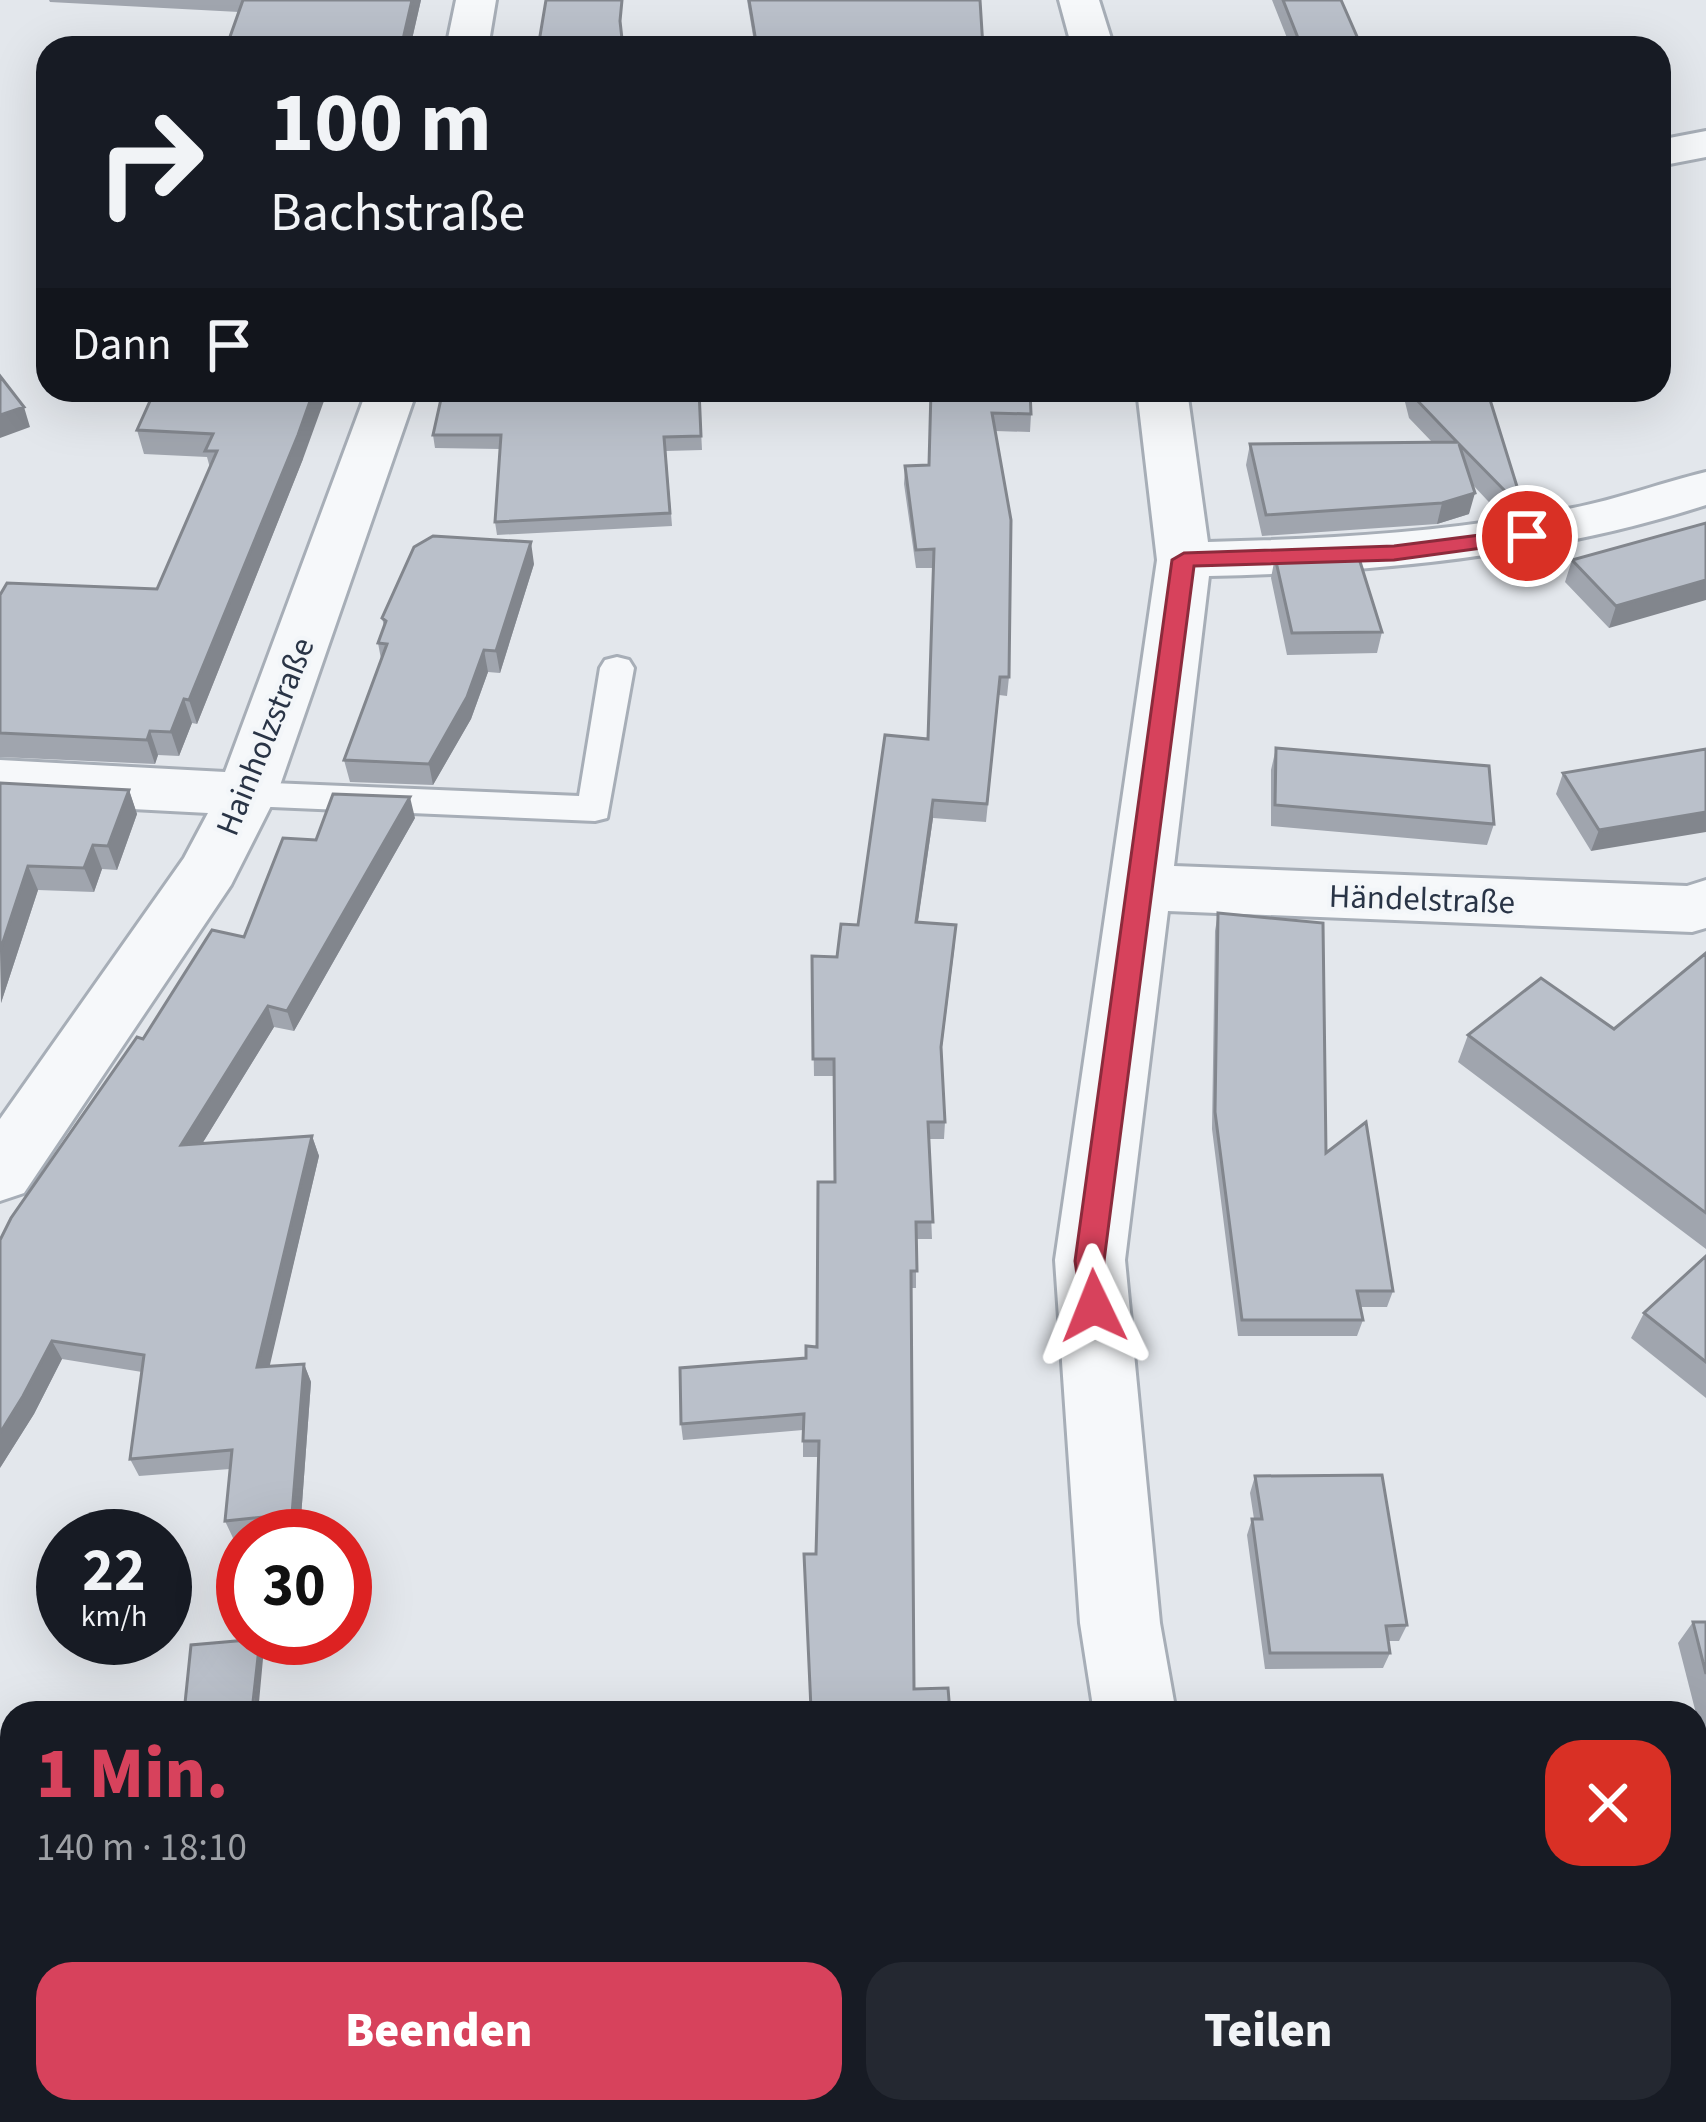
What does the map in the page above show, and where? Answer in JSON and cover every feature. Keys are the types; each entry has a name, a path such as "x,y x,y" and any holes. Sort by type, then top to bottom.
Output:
{"street":[{"path":"469,36 476,0"},
{"path":"1079,0 1090,36"},
{"path":"1671,151 1706,144"},
{"name":"Hainholzstraße","path":"0,1173 209,869 247,794 388,402"},
{"path":"1133,1701 1120,1623 1090,1261 1184,560 1164,402"},
{"path":"1184,560 1394,553 1488,542 1566,530 1706,488"},
{"path":"0,781 247,794"},
{"name":"Händelstraße","path":"1137,887 1692,909 1706,903"}],"lane":[{"path":"247,794 595,809 617,668"}],"building":[{"path":"243,0 412,0 404,36 230,36"},
{"path":"546,0 622,0 622,36 540,36"},
{"path":"749,0 980,0 982,36 755,36"},
{"path":"1283,0 1341,0 1357,36 1297,36"},
{"path":"0,376 24,407 0,415"},
{"path":"150,402 310,402 189,700 184,699 171,732 150,731 147,740 0,733 0,595 7,583 157,589 217,451 205,451 213,434 137,430"},
{"path":"440,402 700,402 701,436 664,437 670,513 495,522 501,435 433,435"},
{"path":"931,402 1030,402 1031,414 992,413 1011,520 1009,677 1000,677 987,804 933,800 916,922 956,925 941,1047 945,1122 928,1122 933,1222 916,1222 917,1271 911,1271 914,1689 948,1688 949,1701 811,1701 804,1554 816,1554 819,1441 803,1441 804,1414 681,1424 680,1368 806,1358 806,1346 817,1347 818,1182 835,1182 834,1059 813,1059 812,956 837,957 841,924 858,925 885,735 928,739 934,549 916,550 905,466 929,465"},
{"path":"1419,402 1491,402 1519,493 1508,494 1459,444 1475,493 1442,503 1266,515 1250,444 1457,442"},
{"path":"1706,523 1706,580 1616,606 1572,560"},
{"path":"433,536 531,542 496,651 484,650 467,697 429,764 344,760 387,644 378,643 386,621 382,618 414,547"},
{"path":"1357,552 1382,632 1292,633 1275,557"},
{"path":"1276,748 1489,766 1494,824 1275,805"},
{"path":"1706,749 1706,812 1599,830 1563,773"},
{"path":"0,783 129,790 108,846 93,845 84,868 28,866 0,951"},
{"path":"333,794 410,797 287,1011 268,1006 181,1145 312,1136 257,1367 304,1364 292,1509 226,1509 232,1450 130,1459 144,1355 52,1341 0,1433 0,1240 137,1037 143,1039 212,930 244,937 283,838 316,840"},
{"path":"1218,913 1323,923 1326,1153 1366,1122 1393,1291 1357,1291 1363,1320 1242,1320 1215,1112"},
{"path":"1706,953 1706,1213 1468,1035 1541,978 1614,1029"},
{"path":"1706,1256 1706,1362 1644,1313"},
{"path":"1382,1475 1407,1625 1386,1626 1390,1653 1270,1653 1252,1519 1262,1519 1255,1476"},
{"path":"1693,1622 1706,1622 1706,1674"},
{"path":"216,1643 216,1665 257,1665 253,1701 185,1701 192,1645"}],"route":[{"path":"1094,1306 1090,1261 1184,560 1394,553 1527,536"}]}
